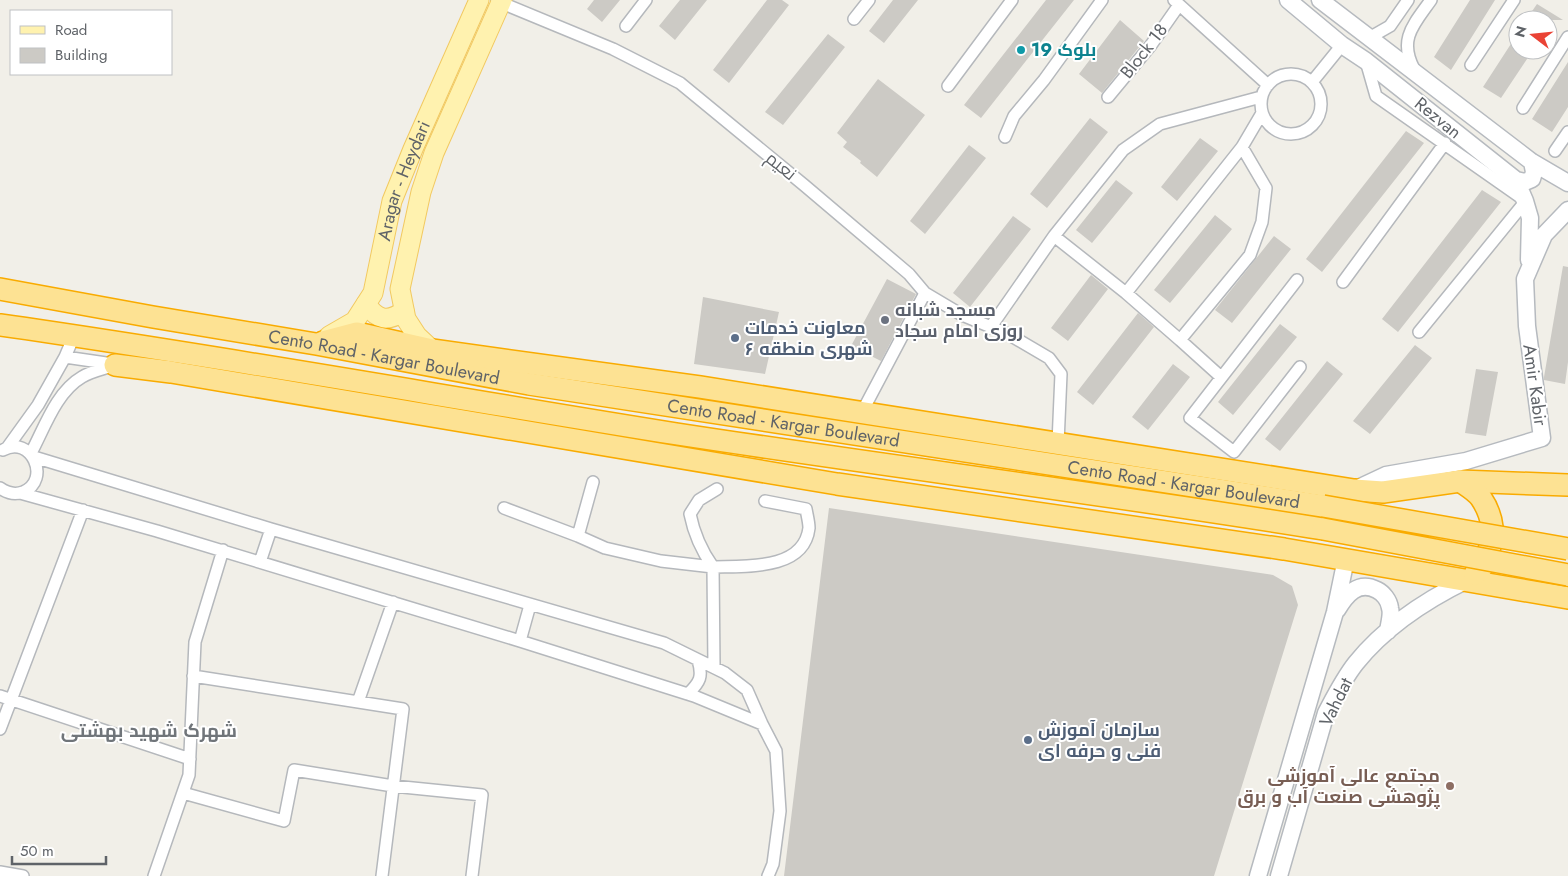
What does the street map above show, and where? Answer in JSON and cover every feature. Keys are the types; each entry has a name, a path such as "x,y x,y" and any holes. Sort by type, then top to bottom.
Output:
{"highway":[{"name":"Cento Road - Kargar Boulevard","path":"0,289 316,344 529,384 861,436 1187,484 1343,509 1568,550"},
{"name":"Cento Road - Kargar Boulevard","path":"0,325 207,356 679,434 1184,507 1351,534 1568,575"},
{"path":"316,344 357,333 432,350 862,412 1354,490 1383,492 1460,481 1568,485"},
{"path":"115,365 171,372 837,484 1346,559 1568,598"},
{"path":"1460,481 1480,496 1488,510 1492,528 1488,554 1480,571 1467,580"},
{"path":"1346,559 1339,551 1334,539 1334,521 1339,505 1354,490"}],"main road":[{"name":"Aragar - Heydari","path":"316,344 355,321 373,293 392,201 479,0"},
{"name":"Rezvan","path":"1288,0 1342,45 1366,61 1516,180 1530,218 1528,268"},
{"name":"Rezvan","path":"1320,0 1532,162 1568,183"},
{"name":"Aragar - Heydari","path":"432,350 417,336 406,319 400,289 421,192 434,153 499,1"},
{"path":"1516,180 1525,182 1532,179 1534,172 1532,162"},
{"name":"Amir Kabir","path":"1354,490 1386,475 1466,461 1542,438 1527,326 1525,279 1528,268 1544,235 1568,210"},
{"path":"366,304 373,314 383,319 395,318 404,311"},
{"name":"Vahdat","path":"1258,876 1335,612 1346,559"},
{"name":"Vahdat","path":"1279,876 1326,713 1339,688 1356,664 1388,631 1439,594 1467,580"},
{"path":"1335,612 1345,597 1357,588 1369,586 1383,593 1390,608 1388,631"}],"street":[{"path":"626,26 646,0"},
{"path":"854,19 868,0"},
{"path":"948,86 1012,0"},
{"path":"1005,137 1014,116 1044,80 1102,0"},
{"path":"1369,38 1390,26 1408,0"},
{"path":"1416,73 1408,57 1406,43 1410,30 1430,0"},
{"path":"1471,66 1514,0"},
{"name":"نعیم","path":"499,1 614,49 680,84 901,267 925,293 962,315 1008,334 1049,358 1061,374 1058,443"},
{"path":"1176,3 1268,85"},
{"name":"Block 18","path":"1108,97 1151,45 1176,3"},
{"path":"1523,108 1568,37"},
{"path":"1312,82 1342,45"},
{"path":"1366,61 1376,96 1446,143 1525,201 1420,332"},
{"path":"1126,293 1242,147 1262,113 1262,97 1268,85 1281,76 1297,75 1312,82 1321,98 1319,116 1307,130 1289,135 1272,128 1262,113"},
{"path":"990,328 1054,236 1123,150 1160,124 1262,97"},
{"path":"1555,150 1568,132"},
{"path":"1344,282 1446,143"},
{"path":"1180,340 1250,255 1262,222 1266,188 1242,147"},
{"path":"1054,236 1126,293 1221,377"},
{"path":"1297,280 1190,418 1234,452 1300,367"},
{"path":"862,412 925,293"},
{"path":"3,450 38,405 65,357 74,336"},
{"path":"65,357 115,365"},
{"path":"20,493 32,485 36,478 38,471 32,455 48,416 63,394 81,377 115,365"},
{"path":"3,450 14,446 22,448 32,455 271,529 664,643 725,673 747,690 776,751 780,811 773,864 768,876"},
{"path":"578,536 593,482"},
{"path":"0,488 12,493 20,493 83,510 222,550 520,641 688,694 762,724"},
{"path":"714,667 713,566 703,553 690,514 699,500 717,489"},
{"path":"504,508 605,548 661,561 713,566 761,566 781,561 803,546 809,528 806,509 765,501"},
{"path":"0,729 6,697 83,510"},
{"path":"260,562 271,529"},
{"path":"154,876 189,775 195,642 222,550"},
{"path":"358,702 393,602"},
{"path":"520,641 530,605"},
{"path":"688,694 698,684 701,670 698,660"},
{"path":"193,676 403,709 382,876"},
{"path":"6,697 190,758"},
{"path":"183,793 284,821 294,770 393,786 482,795 472,876"},
{"path":"0,872 23,876"}],"building":[{"path":"594,0 620,0 602,22 587,9"},
{"path":"680,0 707,0 675,40 659,26"},
{"path":"767,0 782,0 789,5 729,83 713,70"},
{"path":"893,0 918,0 884,43 869,31"},
{"name":"بلوک 19","path":"1046,0 1074,0 981,118 964,105"},
{"path":"1470,0 1495,0 1451,70 1434,57"},
{"path":"1537,4 1547,10 1533,10"},
{"path":"1120,20 1144,41 1102,93 1079,74"},
{"path":"828,34 845,47 783,125 765,112"},
{"path":"1508,48 1508,60 1526,60 1501,98 1483,87"},
{"path":"1568,62 1568,107 1552,132 1532,119"},
{"path":"878,79 925,115 877,177 843,147 847,142 837,133"},
{"path":"1090,118 1108,132 1047,208 1030,194"},
{"path":"1406,131 1424,143 1322,272 1306,259"},
{"path":"1200,138 1218,151 1177,201 1161,187"},
{"path":"969,145 986,158 925,234 910,221"},
{"path":"1116,180 1133,193 1092,243 1076,230"},
{"path":"1482,190 1501,202 1398,332 1382,319"},
{"path":"1215,215 1232,229 1170,303 1154,290"},
{"path":"1013,216 1031,229 970,307 953,293"},
{"path":"1274,236 1291,249 1232,323 1215,310"},
{"path":"1563,266 1568,267 1568,362 1565,384 1544,380"},
{"path":"1091,275 1108,289 1068,341 1051,328"},
{"name":"مسجد شبانه روزی امام سجاد","path":"887,279 916,294 881,361 851,346"},
{"name":"معاونت خدمات شهری منطقه ۶","path":"703,297 779,312 765,374 694,364"},
{"path":"1138,313 1154,327 1093,405 1077,392"},
{"path":"1280,324 1297,337 1233,415 1218,402"},
{"path":"1415,345 1432,358 1370,434 1353,421"},
{"path":"1327,361 1343,374 1280,451 1265,439"},
{"path":"1173,364 1190,377 1148,430 1132,417"},
{"path":"1476,369 1498,372 1486,436 1465,433"},
{"name":"سازمان آموزش فنی و حرفه ای","path":"829,508 1273,575 1292,586 1298,605 1214,876 784,876"}],"place":[{"name":"بلوک 19","path":"1021,50"},
{"name":"مسجد شبانه روزی امام سجاد","path":"885,320"},
{"name":"معاونت خدمات شهری منطقه ۶","path":"735,338"},
{"name":"سازمان آموزش فنی و حرفه ای","path":"1028,740"},
{"name":"مجتمع عالی آموزشی پژوهشی صنعت آب و برق","path":"1450,786"}],"district":[{"name":"شهرک شهید بهشتی","path":"149,730"}]}
